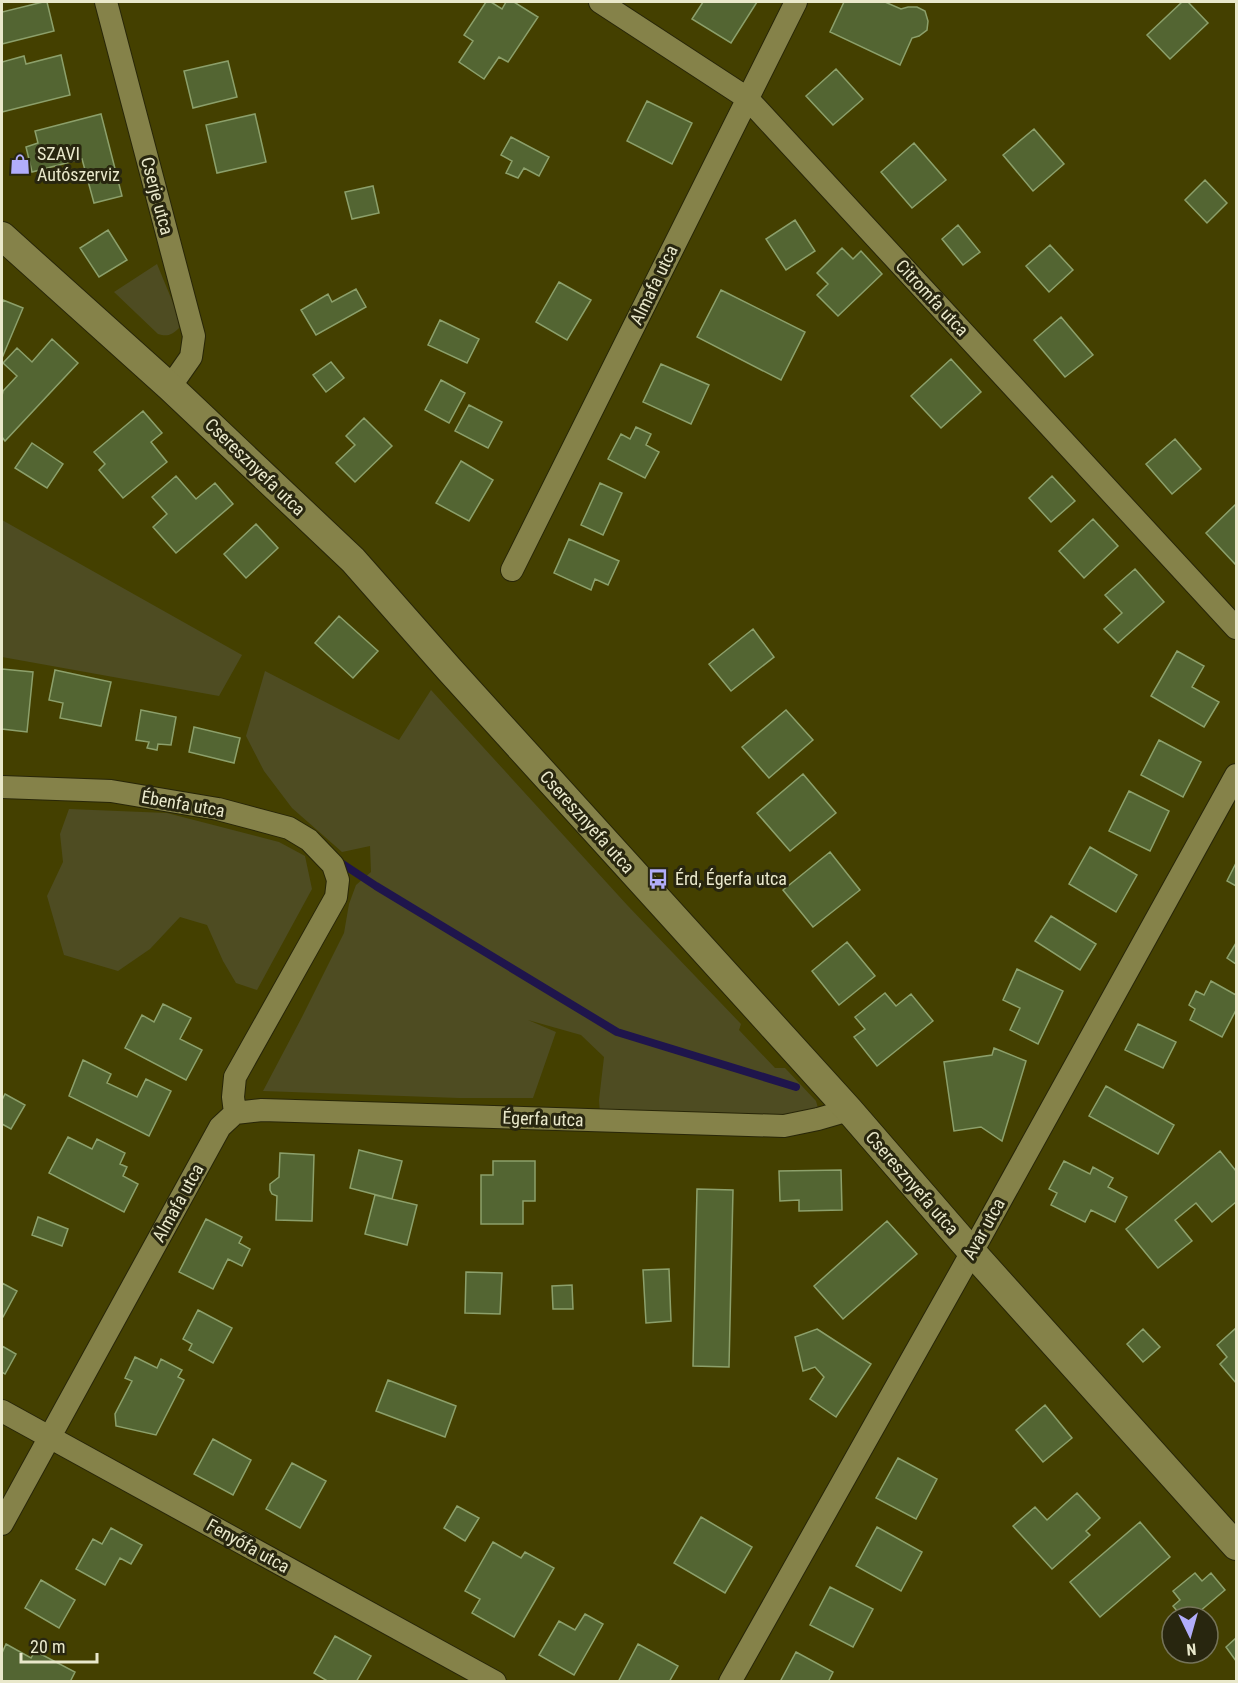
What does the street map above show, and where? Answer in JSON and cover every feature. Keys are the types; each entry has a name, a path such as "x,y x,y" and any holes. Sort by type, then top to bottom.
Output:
{"street":[{"name":"Cserje utca","path":"106,2 194,336 190,357 170,387"},
{"name":"Citromfa utca","path":"600,2 747,98 1236,628"},
{"name":"Almafa utca","path":"512,570 796,2"},
{"name":"Cseresznyefa utca","path":"2,236 170,387 353,560 849,1110 972,1252 1236,1546"},
{"name":"Avar utca","path":"730,1682 972,1252 1236,775"},
{"name":"Ébenfa utca","path":"2,787 111,791 218,809 289,828 309,840 333,865 338,880 336,897 235,1077 233,1096 235,1113"},
{"name":"Égerfa utca","path":"235,1113 262,1110 784,1126 849,1110"},
{"name":"Almafa utca","path":"2,1524 220,1127 235,1113"},
{"name":"Fenyőfa utca","path":"2,1411 495,1682"}],"shaded area":[{"path":"157,264 178,315 179,328 167,335 158,334 114,292"},
{"path":"2,520 242,655 219,696 2,657"},
{"path":"265,671 399,740 431,690 628,906 741,1024 739,1030 775,1068 785,1068 816,1101 818,1108 799,1115 600,1114 599,1100 604,1057 581,1035 528,1020 556,1032 533,1098 459,1098 263,1091 344,933 349,904 356,885 371,872 370,846 342,852 292,808 264,771 246,736"},
{"path":"69,809 167,813 279,842 305,856 312,889 257,990 236,983 207,925 180,917 150,949 118,971 64,955 47,896 63,862 60,834"}],"building":[{"path":"47,2 54,31 2,44 2,12"},
{"path":"486,2 491,2 502,9 506,2 514,2 538,17 508,62 499,57 484,79 459,62 473,41 464,35"},
{"path":"703,2 757,2 731,43 692,19"},
{"path":"844,2 885,2 901,9 917,7 925,11 928,21 927,30 912,38 900,65 830,32"},
{"path":"1182,2 1188,2 1208,23 1170,59 1147,35"},
{"path":"61,55 70,95 2,112 2,62 24,56 26,64"},
{"path":"228,61 237,97 193,108 184,71"},
{"path":"836,69 863,99 833,125 806,96"},
{"path":"647,101 692,123 672,164 627,141"},
{"path":"101,114 122,196 94,203 82,159 32,172 26,147 38,143 35,131"},
{"path":"255,114 266,162 217,173 206,125"},
{"path":"1034,129 1064,164 1033,191 1003,155"},
{"path":"511,137 549,157 539,176 524,168 518,178 506,173 512,161 501,155"},
{"path":"914,143 946,180 912,208 881,172"},
{"path":"1205,180 1227,203 1207,223 1185,200"},
{"path":"373,186 379,213 352,219 345,192"},
{"path":"795,220 815,251 786,270 766,239"},
{"path":"958,225 980,252 963,265 942,239"},
{"path":"108,230 127,260 99,277 80,248"},
{"path":"1050,245 1073,270 1049,292 1026,266"},
{"path":"842,248 853,259 861,251 882,274 838,316 817,295 828,284 817,273"},
{"path":"559,282 591,300 567,340 536,322"},
{"path":"356,289 366,307 316,335 301,310 328,294 332,302"},
{"path":"721,290 805,332 781,380 697,337"},
{"path":"3,300 23,308 2,358 2,304"},
{"path":"1061,317 1093,355 1065,377 1034,340"},
{"path":"440,320 479,339 467,363 428,345"},
{"path":"52,339 78,363 5,441 2,437 2,396 3,391 17,376 3,363 17,348 32,362"},
{"path":"951,359 981,392 941,428 911,396"},
{"path":"331,362 344,378 326,392 313,375"},
{"path":"661,364 709,385 691,424 643,402"},
{"path":"441,380 465,393 449,423 425,410"},
{"path":"469,405 502,422 488,448 455,431"},
{"path":"143,411 162,433 151,442 167,462 123,498 99,470 105,464 94,452"},
{"path":"364,418 392,446 355,482 336,463 355,445 346,436"},
{"path":"636,427 651,434 646,445 659,452 645,478 608,459 621,434 630,439"},
{"path":"1175,439 1201,469 1172,494 1146,464"},
{"path":"32,443 63,464 47,488 15,468"},
{"path":"461,461 493,480 469,521 436,503"},
{"path":"176,476 196,499 215,483 233,504 176,553 153,527 167,514 152,497"},
{"path":"1052,476 1075,501 1051,522 1029,498"},
{"path":"600,483 622,493 603,535 581,525"},
{"path":"1236,504 1236,565 1206,533"},
{"path":"1093,519 1118,546 1084,578 1059,551"},
{"path":"256,524 278,548 246,578 224,554"},
{"path":"569,539 619,561 608,585 595,579 591,590 554,573"},
{"path":"1135,569 1164,602 1118,643 1104,629 1122,613 1105,595"},
{"path":"339,616 378,651 353,678 315,643"},
{"path":"753,629 774,657 731,691 709,664"},
{"path":"1177,651 1204,666 1192,687 1219,702 1204,727 1151,696"},
{"path":"2,669 33,672 27,732 2,729"},
{"path":"55,670 111,682 101,726 60,718 63,703 49,700"},
{"path":"141,710 176,717 171,745 158,744 157,750 147,748 149,742 136,740"},
{"path":"786,710 813,740 769,778 742,747"},
{"path":"194,727 240,738 234,763 189,752"},
{"path":"1159,740 1201,762 1183,797 1141,775"},
{"path":"803,774 836,813 790,851 757,813"},
{"path":"1129,791 1169,811 1150,851 1109,831"},
{"path":"1090,847 1137,875 1116,912 1069,884"},
{"path":"830,852 860,890 813,927 783,890"},
{"path":"1236,863 1236,886 1227,881"},
{"path":"1051,916 1096,944 1080,970 1035,941"},
{"path":"847,942 875,976 839,1005 812,971"},
{"path":"1236,943 1236,964 1227,958"},
{"path":"1017,969 1063,991 1038,1044 1010,1030 1020,1008 1003,1000"},
{"path":"1211,981 1236,995 1236,1010 1222,1037 1190,1020 1195,1009 1189,1005 1196,991 1204,995"},
{"path":"885,993 896,1006 911,994 933,1021 877,1066 854,1037 865,1029 855,1017"},
{"path":"163,1004 191,1018 180,1039 202,1050 186,1080 125,1048 142,1015 154,1022"},
{"path":"1138,1024 1176,1042 1163,1068 1125,1050"},
{"path":"994,1048 1026,1061 1002,1141 981,1127 954,1131 944,1062 992,1055"},
{"path":"83,1060 111,1074 107,1083 137,1097 146,1079 171,1091 149,1136 69,1096"},
{"path":"1106,1086 1174,1125 1158,1154 1089,1116"},
{"path":"5,1094 25,1105 11,1129 2,1124 2,1100"},
{"path":"68,1137 92,1149 97,1139 125,1153 120,1164 127,1167 123,1176 138,1184 124,1212 49,1173"},
{"path":"359,1150 402,1161 392,1199 350,1188"},
{"path":"1220,1151 1236,1171 1236,1202 1212,1222 1196,1203 1175,1220 1192,1241 1158,1268 1126,1229"},
{"path":"280,1153 314,1155 312,1221 276,1220 277,1196 272,1194 270,1184 279,1177"},
{"path":"493,1161 535,1161 535,1201 523,1201 523,1224 481,1224 481,1175 493,1175"},
{"path":"1064,1161 1090,1174 1093,1167 1113,1178 1108,1187 1127,1197 1115,1222 1091,1210 1085,1222 1051,1205 1057,1193 1049,1189"},
{"path":"841,1170 842,1210 799,1211 799,1200 780,1201 779,1171"},
{"path":"697,1189 733,1190 729,1367 693,1366"},
{"path":"375,1195 417,1205 407,1245 365,1234"},
{"path":"38,1217 68,1229 62,1246 32,1235"},
{"path":"206,1219 242,1237 239,1243 250,1249 242,1266 228,1259 213,1289 179,1272"},
{"path":"887,1221 917,1254 843,1319 814,1286"},
{"path":"669,1269 671,1321 646,1323 643,1270"},
{"path":"466,1272 502,1273 500,1314 465,1313"},
{"path":"2,1283 17,1291 3,1317 2,1317"},
{"path":"572,1285 573,1309 553,1309 552,1286"},
{"path":"198,1310 232,1328 213,1363 189,1350 192,1344 183,1339"},
{"path":"1236,1328 1236,1383 1220,1364 1227,1357 1217,1345"},
{"path":"817,1329 871,1364 836,1417 810,1399 824,1377 815,1367 803,1371 795,1337"},
{"path":"1143,1329 1160,1347 1143,1362 1127,1344"},
{"path":"2,1346 16,1354 5,1374 2,1372"},
{"path":"135,1357 157,1368 161,1359 182,1370 178,1377 184,1380 156,1435 116,1426 115,1414 132,1381 125,1378"},
{"path":"388,1380 456,1406 445,1437 376,1411"},
{"path":"1045,1405 1072,1438 1043,1462 1016,1430"},
{"path":"213,1439 251,1460 233,1495 194,1474"},
{"path":"898,1458 937,1479 916,1519 876,1498"},
{"path":"292,1463 326,1481 300,1528 266,1509"},
{"path":"1077,1493 1100,1518 1086,1531 1090,1535 1052,1569 1013,1526 1035,1507 1047,1520"},
{"path":"457,1506 479,1518 465,1541 444,1528"},
{"path":"701,1517 752,1547 725,1593 674,1563"},
{"path":"1140,1522 1170,1557 1100,1617 1070,1582"},
{"path":"877,1527 922,1552 901,1591 856,1566"},
{"path":"111,1528 142,1545 131,1564 120,1558 105,1585 76,1569 93,1539 102,1544"},
{"path":"493,1542 521,1558 525,1552 554,1568 514,1637 472,1613 480,1599 465,1591"},
{"path":"1195,1573 1202,1581 1211,1573 1225,1590 1207,1605 1174,1605 1180,1600 1173,1591"},
{"path":"41,1580 75,1600 59,1628 25,1608"},
{"path":"830,1587 873,1609 853,1647 810,1625"},
{"path":"585,1614 603,1624 574,1675 539,1655 559,1621 575,1630"},
{"path":"335,1636 371,1656 356,1682 329,1682 314,1673"},
{"path":"1236,1638 1236,1661 1226,1647"},
{"path":"6,1644 31,1658 35,1651 75,1672 70,1682 2,1682 2,1653"},
{"path":"638,1644 678,1666 669,1682 618,1682"},
{"path":"796,1652 833,1672 828,1682 780,1682"}],"waterway":[{"path":"338,861 617,1032 796,1087"}],"place":[{"name":"SZAVI Autószerviz","path":"20,164"},
{"name":"Érd, Égerfa utca","path":"658,879"}]}
